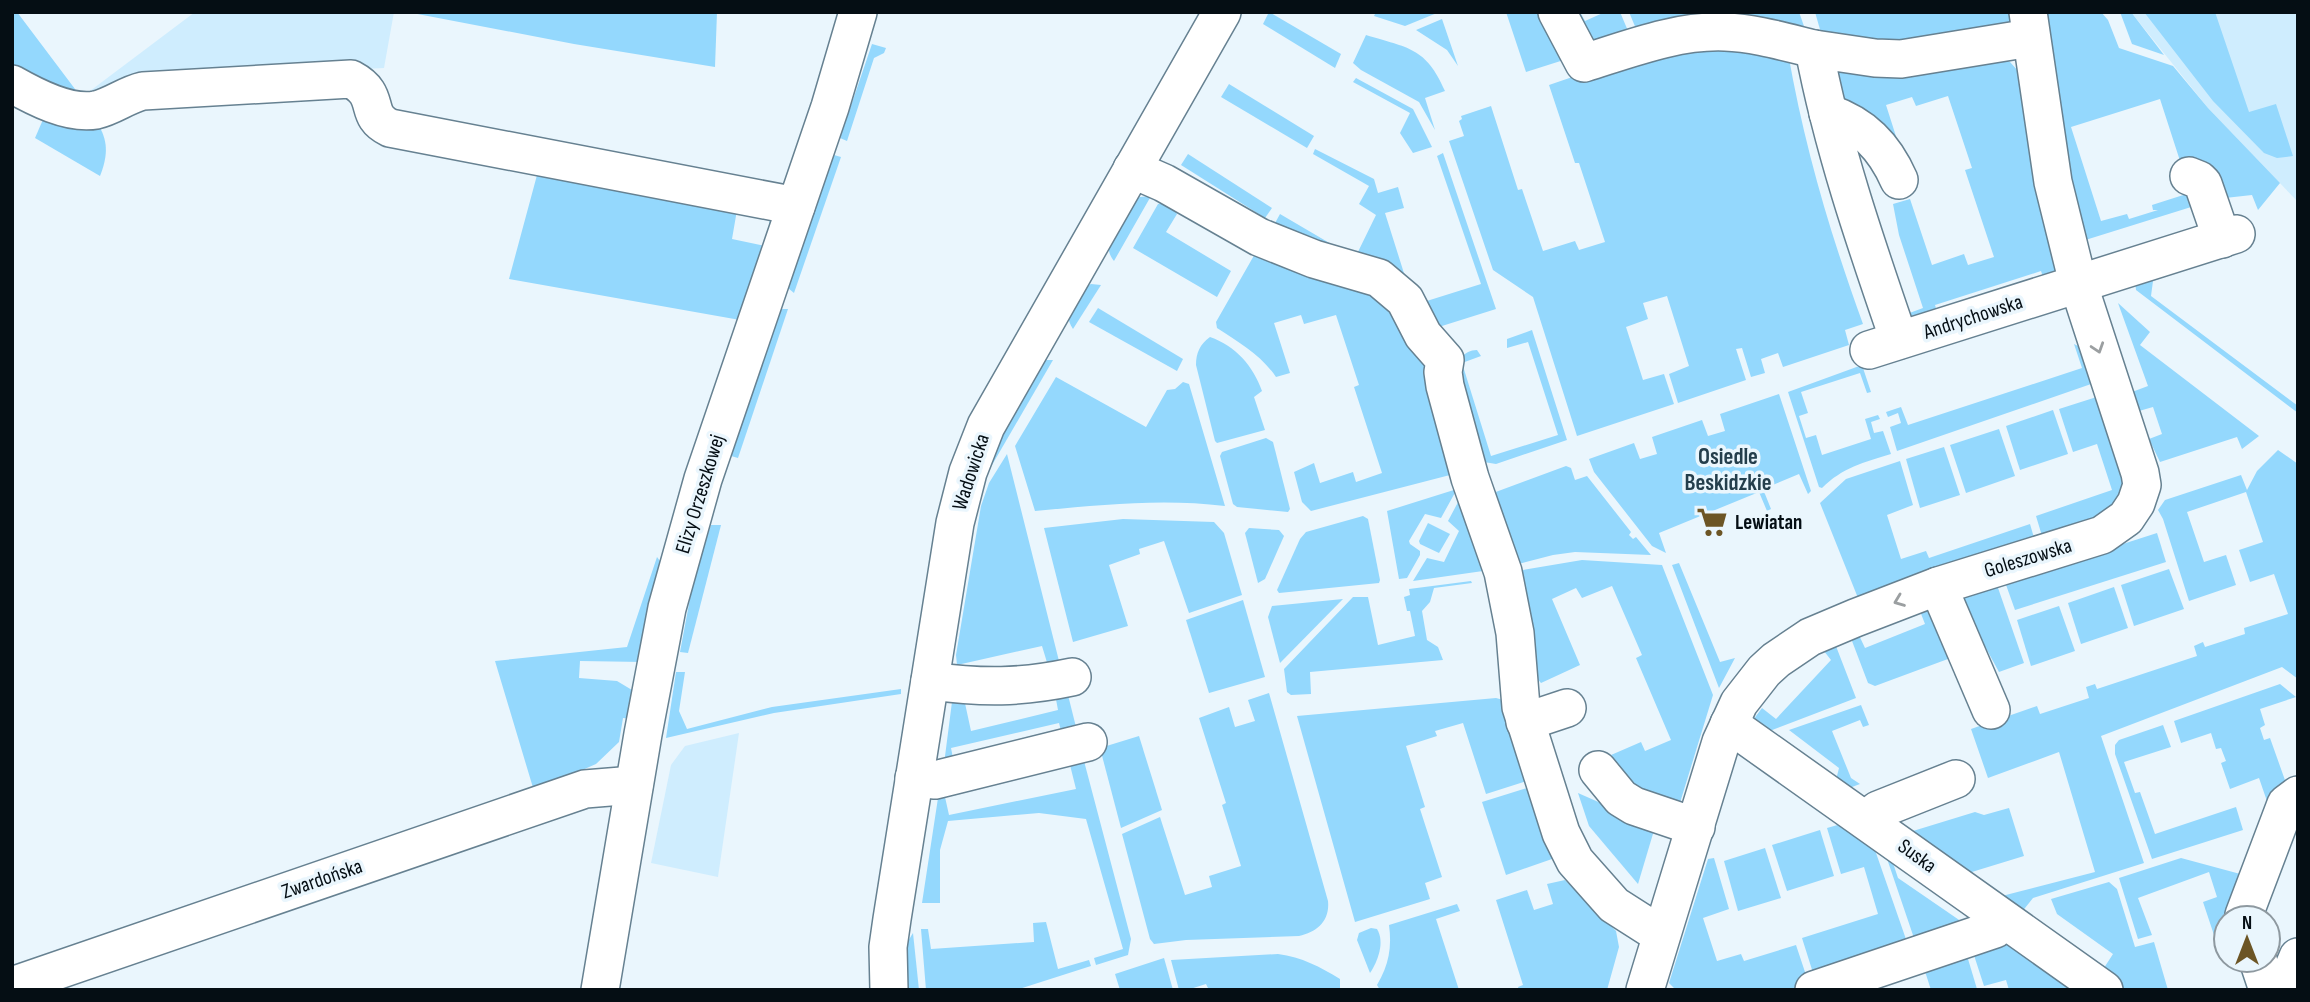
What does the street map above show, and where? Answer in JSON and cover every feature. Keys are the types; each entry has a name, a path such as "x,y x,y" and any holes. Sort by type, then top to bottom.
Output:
{"street":[{"name":"Elizy Orzeszkowej","path":"600,990 667,608 703,479 830,107 858,12"},
{"name":"Wadowicka","path":"889,990 888,947 955,523 968,472 982,437 1222,12"},
{"path":"1557,12 1584,63 1673,37 1722,32 1742,33 1814,49 1901,59 2029,25"},
{"name":"Goleszowska","path":"1645,990 1729,724 1750,687 1776,660 1810,637 1938,586 2102,535 2126,518 2136,503 2141,485 2140,474 2078,283 2053,182 2029,25"},
{"path":"1814,49 1828,113 1863,129 1887,156 1899,180"},
{"path":"12,84 52,103 82,110 96,110 143,91 351,79 369,93 379,123 390,128 796,206"},
{"name":"Andrychowska","path":"1828,113 1835,146 1864,239 1884,345 2229,236 2203,184 2189,176"},
{"path":"1132,169 1164,183 1259,237 1314,259 1379,278 1405,300 1423,335 1445,360 1445,386 1467,465 1503,572 1515,633 1518,688 1525,722 1561,833 1576,861 1614,905 1661,935"},
{"path":"1938,586 1991,710"},
{"path":"929,681 1009,687 1072,677"},
{"path":"1525,722 1567,708"},
{"name":"Suska","path":"1729,724 2104,990"},
{"path":"914,778 935,780 1088,742"},
{"path":"1598,770 1621,798 1634,806 1696,827"},
{"path":"1866,820 1878,810 1956,779"},
{"name":"Zwardońska","path":"12,986 584,789 634,785"},
{"path":"2248,904 2286,804 2298,795"},
{"path":"1814,990 1995,929 2004,920"},
{"path":"2284,990 2298,957"}],"shaded area":[{"path":"12,12 17,12 81,97 89,101 12,77"},
{"path":"195,12 394,12 384,68 135,80 82,97"},
{"path":"407,12 717,12 715,67 574,44"},
{"path":"1269,12 1341,54 1335,68 1263,24"},
{"path":"1376,12 1437,13 1405,26 1374,16"},
{"path":"1506,12 1550,12 1570,58 1526,72"},
{"path":"1564,12 1580,12 1585,21 1605,12 1620,12 1631,38 1598,52"},
{"path":"1629,12 1799,12 1805,29 1639,36"},
{"path":"1815,12 2016,12 2012,20 2005,25 1918,48 1821,33"},
{"path":"2042,12 2101,12 2108,20 2119,48 2173,66 2208,108 2280,183 2258,210 2252,195 2216,199 2182,167 2160,99 2071,127 2101,221 2127,214 2129,219 2158,210 2153,210 2152,205 2199,190 2204,203 2079,242"},
{"path":"2120,12 2131,12 2164,55 2132,44"},
{"path":"2131,12 2298,12 2298,202 2208,108"},
{"path":"2144,12 2215,12 2249,112 2276,104 2293,156 2277,158 2264,153 2213,101"},
{"path":"1442,19 1458,66 1447,50 1416,30"},
{"path":"1366,35 1414,51 1431,66 1445,91 1425,98 1435,130 1419,102 1353,63"},
{"path":"872,44 886,48 884,53 874,58 847,141 840,138"},
{"path":"1663,46 1788,53 1802,123 1820,190 1863,324 1845,330 1849,345 1783,367 1778,353 1761,359 1765,373 1751,377 1742,348 1736,349 1746,380 1678,403 1669,374 1689,366 1667,296 1643,303 1648,319 1626,327 1643,380 1664,374 1674,404 1577,436 1533,297 1493,270 1449,141 1464,136 1459,121 1461,116 1491,106 1518,190 1522,189 1543,251 1575,241 1579,250 1605,242 1549,85"},
{"path":"2000,57 2010,62 2019,72 2058,267 2056,272 2044,280 2041,271 1935,305 1938,315 1918,321 1904,315 1923,308 1899,235 1893,204 1910,199 1932,265 1964,254 1968,265 1994,257 1965,170 1972,168 1948,96 1916,106 1912,97 1886,105 1909,177 1841,101 1830,67"},
{"path":"1356,78 1413,109 1432,147 1413,153 1400,133 1410,113 1353,82"},
{"path":"1229,84 1314,136 1307,148 1221,97"},
{"path":"48,108 99,126 106,151 100,176 35,138"},
{"path":"1315,149 1374,179 1378,193 1398,187 1404,208 1385,213 1414,305 1481,284 1437,156 1443,153 1496,309 1426,331 1418,312 1268,236 1280,214 1355,258 1376,215 1359,204 1369,186 1313,154"},
{"path":"1188,154 1272,208 1265,218 1181,165"},
{"path":"834,155 841,157 794,293 788,288"},
{"path":"540,164 773,209 773,228 769,226 770,216 737,210 732,239 765,246 740,320 509,279"},
{"path":"1151,196 1114,261 1110,255 1109,241 1124,205 1140,197"},
{"path":"1164,203 1177,214 1166,232 1231,271 1217,297 1133,248 1158,204"},
{"path":"1260,245 1367,281 1424,353 1455,470 1450,475 1311,511 1302,502 1294,472 1314,463 1320,483 1353,472 1356,482 1382,473 1354,387 1359,385 1336,315 1304,324 1301,315 1274,323 1290,373 1276,377 1257,356 1217,328 1216,322"},
{"path":"2208,262 2153,281 2151,296 2298,406 2298,413 2136,290 2135,281"},
{"path":"1091,284 1101,285 1073,329 1068,316 1071,303 1079,292"},
{"path":"2118,303 2150,332 2140,345 2259,436 2242,449 2237,437 2160,462 2149,439 2162,434 2153,407 2139,411 2132,392 2148,386"},
{"path":"1098,308 1183,359 1177,371 1089,322"},
{"path":"781,309 788,309 738,458 731,456"},
{"path":"1532,330 1567,440 1496,464 1484,462 1467,418 1458,380 1459,365 1465,354 1477,350 1481,356 1462,363 1491,456 1558,435 1528,342 1507,348 1507,339"},
{"path":"1210,337 1236,351 1254,373 1262,391 1254,397 1265,430 1217,443 1215,441 1196,365 1199,349"},
{"path":"2074,344 2082,348 2094,383 1897,451 1890,427 1901,423 1898,413 1888,417 1886,412 1901,407 1908,425 2082,368"},
{"path":"1047,360 1053,360 974,496 1030,372"},
{"path":"1862,365 1871,392 1867,393 1860,373 1801,392 1808,413 1799,416 1806,438 1816,435 1822,455 1871,439 1865,419 1878,415 1880,419 1871,422 1874,433 1883,431 1891,454 1854,466 1837,475 1822,488 1819,487 1788,392"},
{"path":"1056,377 1146,427 1167,390 1175,389 1183,382 1189,384 1225,506 1154,502 1035,511 1015,446"},
{"path":"1779,394 1811,491 1808,494 1799,474 1763,489 1771,509 1767,511 1759,492 1659,533 1666,553 1652,546 1594,472 1589,459 1634,443 1640,459 1657,454 1652,437 1702,420 1708,436 1725,431 1720,414"},
{"path":"2106,394 2135,478 2125,505 2045,546 2036,516 2112,490 2097,444 2073,452 2059,409"},
{"path":"2053,410 2068,454 2020,470 2006,426"},
{"path":"1999,429 2015,476 1966,493 1950,445"},
{"path":"1266,438 1273,442 1290,509 1288,512 1237,507 1233,504 1220,456 1222,452"},
{"path":"1944,447 1960,495 1920,508 1906,459"},
{"path":"2278,450 2298,464 2298,679 2282,667 2101,736 2144,863 2033,898 2021,913 1998,897 2095,872 2059,752 1988,778 1971,729 2037,706 2040,714 2089,698 2086,687 2095,684 2097,689 2197,656 2194,646 2203,642 2205,647 2245,634 2244,628 2288,614 2274,574 2250,582 2239,550 2263,542 2246,492 2187,512 2204,562 2226,555 2236,585 2189,601 2158,510 2165,500 2241,475 2247,490 2257,471"},
{"path":"1007,454 1060,665 1049,669 1042,646 957,665 956,655 981,506 989,483"},
{"path":"1900,461 1913,505 1887,515 1901,559 1926,551 1929,558 2030,524 2037,548 1860,603 1820,503 1846,479"},
{"path":"1566,466 1571,468 1575,480 1587,476 1631,532 1629,535 1633,539 1636,537 1651,555 1575,552 1511,566 1493,493"},
{"path":"1457,489 1441,518 1425,514 1409,541 1420,551 1420,555 1407,578 1399,579 1387,511"},
{"path":"1464,491 1490,570 1413,581 1427,558 1444,562 1459,531 1448,521"},
{"path":"1363,516 1368,519 1379,583 1279,593 1277,590 1300,539 1306,532"},
{"path":"1123,519 1214,522 1224,533 1242,595 1189,613 1164,541 1139,549 1140,554 1109,565 1128,626 1073,642 1044,528"},
{"path":"1428,523 1450,534 1439,553 1420,544"},
{"path":"711,525 721,525 688,653 680,652 695,572"},
{"path":"1249,528 1279,530 1284,536 1265,579 1258,583 1245,533"},
{"path":"2157,533 2166,562 2015,610 2005,582"},
{"path":"657,557 663,565 643,662 580,661 579,678 617,681 637,693 632,719 623,718 619,742 596,764 534,791 495,661 627,647"},
{"path":"1582,560 1662,565 1713,695 1679,806 1626,788 1611,755 1641,742 1645,751 1671,740 1636,658 1642,655 1612,586 1582,598 1576,588 1552,599 1580,665 1541,683 1525,665 1517,571"},
{"path":"1679,563 1720,662 1735,658 1719,688 1672,565"},
{"path":"2169,569 2184,609 2134,626 2121,585"},
{"path":"1472,583 1434,588 1430,602 1422,611 1427,640 1438,647 1443,660 1310,672 1311,694 1291,695 1287,692 1284,669 1353,597 1368,597 1378,645 1415,636 1404,597 1410,595 1409,589"},
{"path":"1997,585 2024,663 1999,672 1958,597"},
{"path":"2114,587 2128,628 2081,644 2068,603"},
{"path":"1343,599 1280,663 1268,617 1272,606"},
{"path":"1243,600 1265,677 1209,693 1186,620"},
{"path":"1931,603 1956,656 1875,686 1868,683 1852,641 1857,631 1865,648 1925,624 1918,606"},
{"path":"2059,606 2075,651 2031,666 2017,620"},
{"path":"1834,641 1856,698 1767,732 1753,720 1762,708 1776,719 1831,660 1820,646"},
{"path":"676,672 685,672 679,711 687,729 772,707 901,689 901,694 774,713 666,738"},
{"path":"2280,684 2296,697 2260,709 2265,725 2260,728 2264,740 2270,738 2286,783 2269,807 2259,778 2230,789 2221,763 2226,761 2221,748 2216,749 2211,733 2181,743 2174,721"},
{"path":"1067,691 1078,735 1063,739 1059,723 951,748 953,758 944,764 953,694 963,694 971,731 1058,710 1055,694"},
{"path":"1269,693 1328,901 1327,914 1321,925 1299,936 1186,940 1154,944 1150,939 1122,834 1160,817 1185,895 1212,887 1209,876 1241,866 1222,805 1226,803 1199,718 1229,707 1235,727 1255,721 1248,700"},
{"path":"1496,698 1507,701 1530,780 1486,794 1463,723 1435,731 1437,736 1406,746 1425,807 1420,809 1442,877 1425,883 1430,899 1355,922 1297,716"},
{"path":"1861,705 1869,725 1863,727 1860,720 1832,731 1851,778 1860,784 1844,790 1835,784 1839,768 1789,730"},
{"path":"2163,725 2171,747 2124,762 2135,793 2140,792 2155,834 2236,807 2243,830 2152,859 2115,754 2115,745 2119,740"},
{"path":"739,733 718,877 651,863 671,765 685,746"},
{"path":"1139,736 1162,810 1121,828 1100,748"},
{"path":"1069,761 1084,761 1131,939 1128,955 1096,965 1094,958 1123,949 1086,819 1039,813 948,821 940,850 940,903 922,903 938,798 945,797 949,815 1076,789"},
{"path":"1530,787 1554,855 1552,859 1506,875 1482,802"},
{"path":"1578,793 1655,827 1638,884 1589,826"},
{"path":"2009,808 2024,856 1962,875 1907,836 1913,831 1975,812 1984,815"},
{"path":"1841,824 1875,850 1908,945 1814,976 1802,938 1878,914 1864,867 1841,874 1827,828"},
{"path":"1820,830 1834,876 1787,891 1772,845"},
{"path":"1882,844 1888,848 1898,878 1965,924 1971,908 1984,917 1916,944"},
{"path":"1765,848 1781,898 1738,911 1724,861"},
{"path":"1714,858 1729,909 1703,918 1717,961 1741,954 1744,961 1796,945 1809,984 1791,990 1676,990 1669,983 1708,859"},
{"path":"2181,858 2244,875 2238,904 2212,904 2212,929 2203,902 2217,897 2209,872 2138,898 2152,935 2138,939 2119,878"},
{"path":"1565,880 1616,931 1619,947 1607,990 1519,990 1518,987 1523,985 1496,900 1527,890 1534,910 1553,904 1547,884"},
{"path":"2109,882 2117,889 2135,947 2154,942 2168,990 2125,990 2102,971 2113,954 2057,914 2051,899"},
{"path":"1457,904 1460,911 1436,919 1459,990 1380,990 1377,985 1387,963 1390,948 1389,925"},
{"path":"1046,922 1058,969 1089,960 1091,966 1016,990 926,990 921,929 928,929 931,949 1034,942 1033,923"},
{"path":"1371,928 1377,929 1380,945 1378,957 1370,973 1357,940 1359,933"},
{"path":"913,933 919,990 904,990 905,946"},
{"path":"1992,942 2009,943 2087,990 2009,990 2006,980 1984,986 1971,946"},
{"path":"1965,949 1977,989 1931,990 1922,962"},
{"path":"1278,954 1303,960 1340,979 1340,990 1209,990 1206,984 1179,990 1171,960"},
{"path":"1164,958 1173,990 1120,990 1115,974"}],"place":[{"name":"Lewiatan","path":"1712,522"}],"district":[{"name":"Osiedle Beskidzkie","path":"1728,470"}]}
